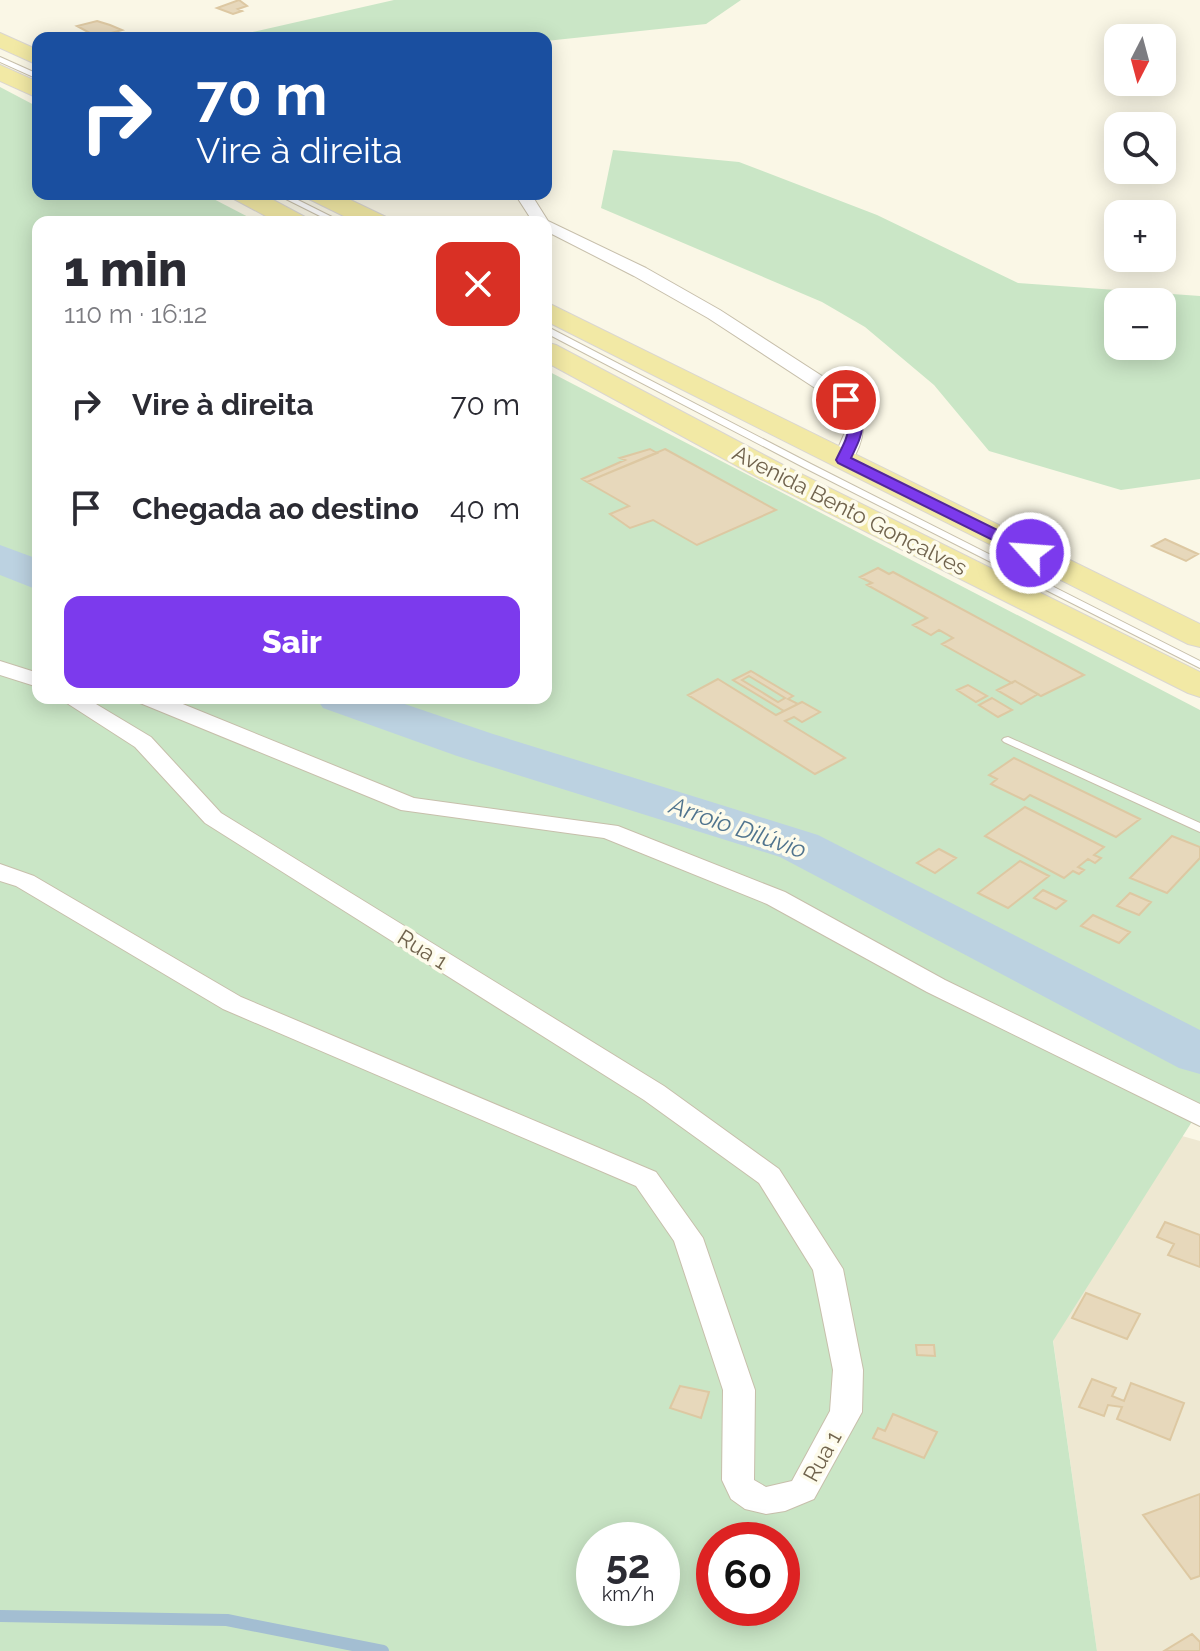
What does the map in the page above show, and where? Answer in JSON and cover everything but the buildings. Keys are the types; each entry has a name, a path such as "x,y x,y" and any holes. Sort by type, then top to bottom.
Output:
{"main road":[{"path":"0,40 32,55"},
{"path":"0,72 32,88"},
{"path":"254,200 285,216"},
{"path":"331,200 364,216"},
{"name":"Avenida Bento Gonçalves","path":"552,313 843,460 1097,600 1200,637"},
{"name":"Avenida Bento Gonçalves","path":"552,354 772,472 1200,686"}],"street":[{"path":"552,227 714,314 846,400 857,419 854,438 843,460"},
{"path":"0,650 32,661"},
{"path":"0,668 32,678"},
{"name":"Rua 1","path":"0,872 25,881 232,1003 646,1179 688,1238 739,1390 738,1480 741,1489 760,1500 775,1501 803,1490 846,1412 848,1370 828,1269 769,1176 654,1093 213,818 143,742 80,704"},
{"path":"163,704 409,805 609,831 776,898 936,986 1200,1116"}],"lane":[{"path":"0,59 32,74"},
{"path":"292,200 326,216"},
{"path":"552,332 1097,600 1200,665"},
{"path":"1008,740 1200,828"}],"shaded area":[{"path":"1182,1136 1200,1141 1200,1651 1097,1651 1053,1340"}],"green space":[{"path":"394,0 741,0 706,24 552,40 552,32 253,32"},
{"path":"0,87 32,104 32,200 216,200 246,216 32,216 32,704 552,704 552,373 1200,710 1200,1109 1053,1341 1097,1651 0,1651"},
{"path":"613,150 739,162 877,215 1018,283 1104,289 1104,360 1176,360 1176,294 1200,296 1200,479 1121,490 989,451 934,385 865,327 822,302 601,208"}],"waterway":[{"name":"Arroio Dilúvio","path":"0,558 32,573"},
{"name":"Arroio Dilúvio","path":"357,704 475,745 799,846 1200,1054"},
{"path":"0,1616 227,1620 383,1651"}],"route":[{"path":"846,400 857,419 854,438 843,460 1030,553"}]}
